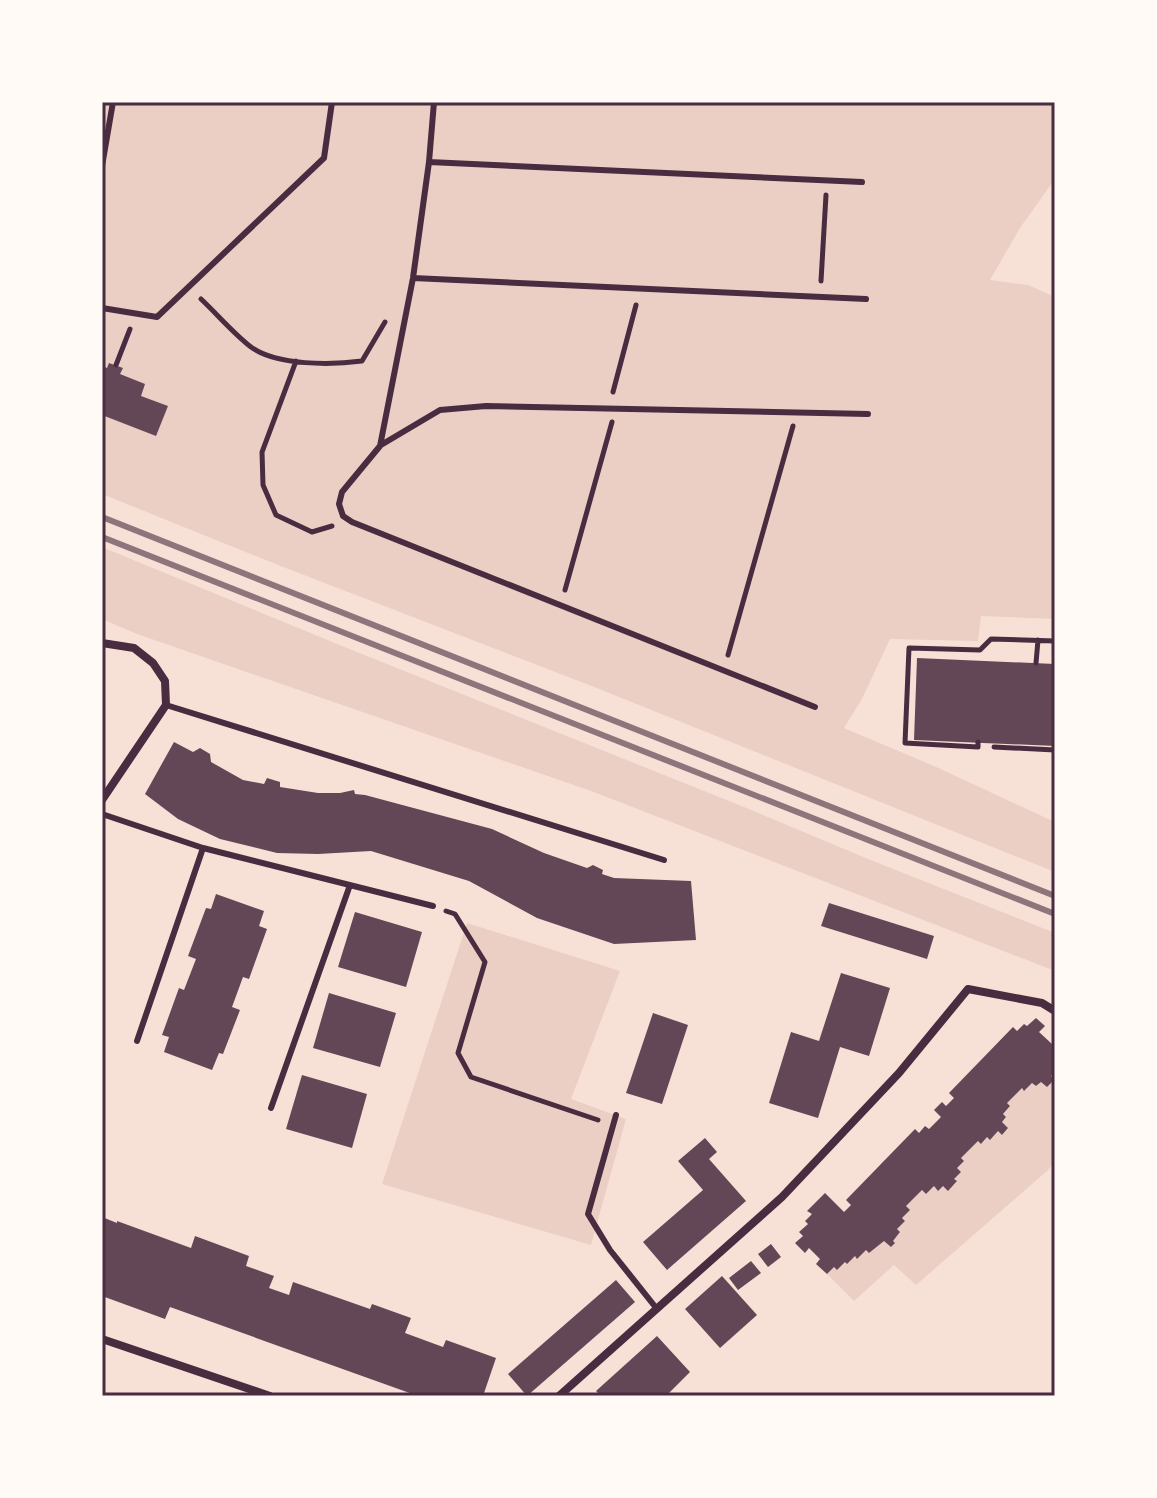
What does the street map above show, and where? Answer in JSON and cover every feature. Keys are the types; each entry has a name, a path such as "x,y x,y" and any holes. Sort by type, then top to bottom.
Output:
{"street":[{"path":"102,643 134,648 153,663 165,681 166,705 102,800"},
{"path":"559,1396 782,1197 899,1073 968,989 1042,1003 1055,1011"},
{"path":"102,1339 270,1396"}],"lane":[{"path":"102,166 113,102"},
{"path":"102,308 157,317 324,158 332,102"},
{"path":"380,446 413,278 434,102"},
{"path":"429,162 862,182"},
{"path":"413,278 866,299"},
{"path":"815,707 352,522 343,516 339,504 342,492 380,446 440,410 486,406 868,414"},
{"path":"166,705 664,860"},
{"path":"102,814 203,848 433,906"},
{"path":"137,1041 203,848"},
{"path":"271,1108 350,885"},
{"path":"616,1115 588,1214 610,1250 657,1309"}],"path":[{"path":"820,298 827,180"},
{"path":"189,287 251,347 269,357 296,361 362,361 387,319"},
{"path":"561,606 641,289"},
{"path":"116,365 136,313"},
{"path":"296,361 262,452 263,485 276,515 312,532"},
{"path":"723,671 796,413"},
{"path":"978,742 978,747 905,743 909,648 980,650 991,639 1055,641"},
{"path":"1036,663 1038,640"},
{"path":"994,747 1055,750"},
{"path":"433,906 455,914 485,962 458,1053 471,1077 591,1117"}],"shaded area":[{"path":"102,102 1055,102 1055,179 1020,228 990,280 1028,285 1055,297 1055,619 981,616 978,641 890,639 862,699 844,728 1055,822 1055,872 102,494"},
{"path":"102,547 1055,933 1055,971 591,791 137,634 102,619"},
{"path":"467,923 620,971 571,1099 626,1119 591,1245 382,1184"},
{"path":"1055,1072 1055,1162 916,1285 894,1265 854,1301 827,1274 855,1256 858,1258 866,1250 869,1253 884,1241 891,1247 900,1233 897,1229 905,1221 902,1218 910,1210 906,1206 922,1190 926,1194 934,1186 938,1190 943,1186 948,1190 957,1182 954,1179 961,1172 957,1168 964,1161 961,1158 978,1141 981,1144 987,1137 990,1139 998,1131 1002,1135 1008,1129 1002,1122 1006,1118 1003,1114 1010,1107 1007,1103 1032,1083 1036,1086 1041,1082 1047,1087 1054,1080 1051,1076"}],"building":[{"path":"109,363 123,368 120,374 145,384 141,396 168,406 156,436 102,415 102,366 107,368"},
{"path":"917,658 1055,664 1055,746 914,740"},
{"path":"174,742 193,752 200,748 210,754 211,762 243,780 264,784 267,778 280,782 280,787 318,793 354,790 355,794 492,829 544,853 587,868 593,865 603,870 602,874 614,878 691,881 696,940 614,944 537,918 469,881 371,851 277,853 220,839 178,819 145,794"},
{"path":"216,894 264,911 259,926 267,929 249,979 243,977 232,1007 240,1010 223,1054 219,1053 212,1070 164,1052 169,1037 162,1035 179,988 184,990 196,959 188,956 206,908 211,909"},
{"path":"829,903 934,936 927,959 821,926"},
{"path":"355,912 422,932 406,987 338,967"},
{"path":"841,973 890,988 869,1056 840,1047 818,1118 769,1103 791,1032 819,1041"},
{"path":"329,993 396,1013 380,1067 313,1048"},
{"path":"653,1013 688,1025 662,1104 626,1093"},
{"path":"1036,1018 1045,1026 1039,1032 1052,1044 1055,1041 1055,1072 1051,1076 1054,1080 1047,1087 1041,1082 1036,1086 1032,1083 1007,1103 1010,1106 1003,1114 1006,1117 1002,1122 1008,1128 1002,1135 998,1131 990,1140 987,1137 981,1144 978,1141 961,1158 964,1161 957,1168 961,1172 948,1191 943,1186 938,1191 934,1186 926,1194 922,1190 906,1206 910,1210 902,1218 905,1221 897,1229 900,1232 891,1247 884,1241 869,1253 866,1250 857,1259 855,1256 847,1264 845,1262 837,1270 834,1267 827,1274 816,1264 820,1259 809,1248 805,1253 795,1243 803,1236 799,1232 808,1224 805,1221 812,1214 807,1211 825,1193 844,1212 851,1205 846,1200 915,1129 919,1133 925,1126 929,1129 941,1117 934,1110 942,1102 946,1106 954,1098 949,1093 1013,1027 1017,1031"},
{"path":"302,1075 367,1094 352,1148 286,1129"},
{"path":"705,1138 717,1152 709,1159 746,1201 667,1270 643,1242 703,1190 678,1161"},
{"path":"102,1217 191,1248 195,1236 249,1256 246,1266 274,1276 269,1288 289,1295 293,1282 370,1309 372,1304 411,1318 405,1333 443,1347 446,1340 496,1358 483,1396 418,1396 170,1307 165,1319 102,1296"},
{"path":"771,1244 781,1257 768,1267 758,1254"},
{"path":"751,1261 761,1273 738,1290 729,1278"},
{"path":"722,1276 757,1315 720,1348 685,1309"},
{"path":"616,1280 635,1302 527,1396 508,1374"},
{"path":"657,1336 690,1372 666,1396 601,1396 596,1391"}],"railway":[{"path":"102,517 1055,896"},
{"path":"102,537 1055,914"}]}
